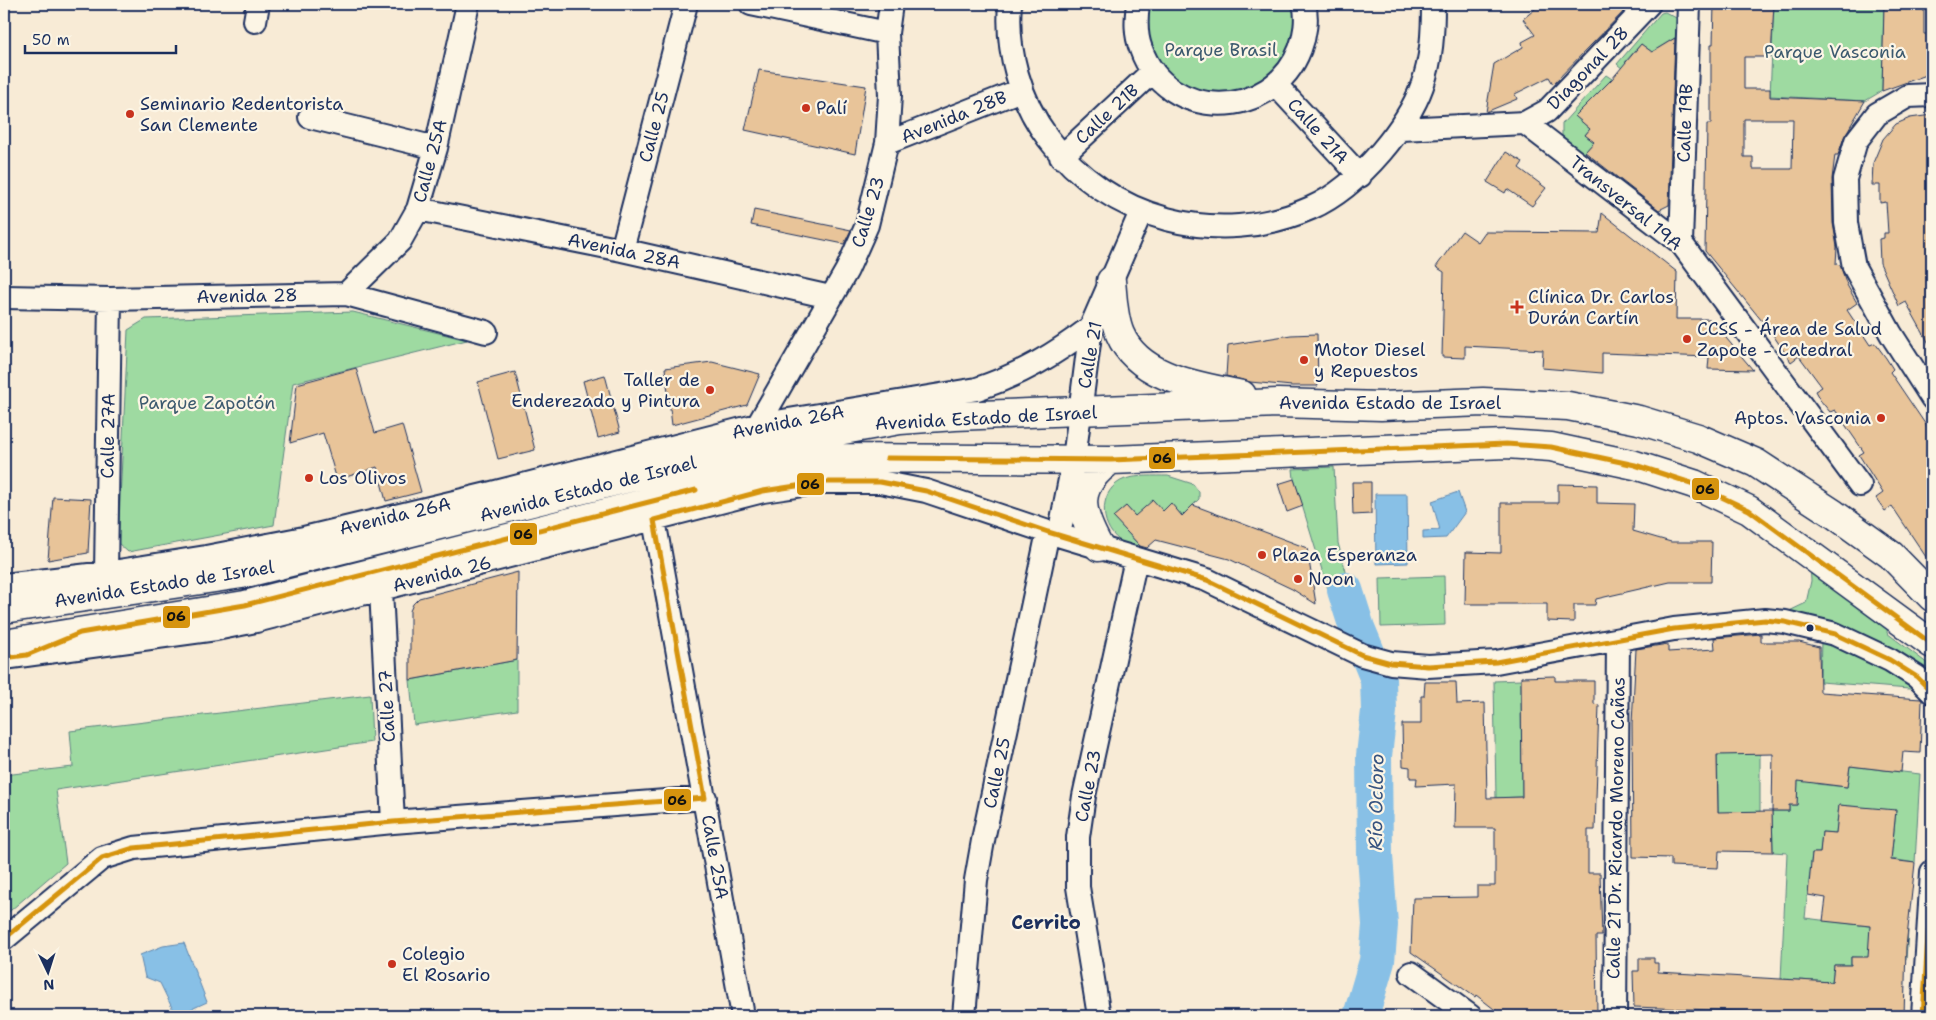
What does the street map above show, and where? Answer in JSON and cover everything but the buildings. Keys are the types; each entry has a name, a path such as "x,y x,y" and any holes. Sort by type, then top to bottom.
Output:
{"main road":[{"path":"1111,282 1114,314 1119,334 1131,353 1154,371 1210,388 1278,403"},
{"name":"Avenida Estado de Israel","path":"4,609 242,574 770,443 847,428 900,420 955,416 1278,403 1381,406 1483,402 1568,406 1639,420 1698,438 1756,463 1834,514 1891,555 1932,597"},
{"path":"1444,404 1433,410 1428,420 1428,432 1435,442 1445,447"},
{"path":"1373,449 1384,447 1392,441 1396,431 1396,421 1390,412 1381,406"},
{"name":"Avenida Estado de Israel","path":"12,652 80,633 245,606 772,470 839,458 1112,460 1506,444 1550,447 1635,465 1694,484 1749,510 1932,644"},
{"path":"1099,547 1085,518 1083,496 1092,476 1112,460"},
{"path":"1872,601 1882,606 1894,605 1903,599 1908,589 1909,578 1903,568"},
{"path":"1900,619 1932,626"}],"street":[{"name":"Calle 25A","path":"346,294 400,240 418,209 436,148 468,4"},
{"name":"Calle 25","path":"622,250 686,4"},
{"path":"751,4 887,33"},
{"name":"Calle 23","path":"758,425 847,270 868,225 887,143 890,95 887,33 891,4"},
{"path":"1010,4 1008,28 1021,90 1038,125 1061,157 1098,189 1141,212 1197,226 1256,225 1311,208 1360,176 1401,129 1422,86 1433,38 1433,4"},
{"path":"1138,4 1136,25 1141,50 1152,71 1172,90 1198,102 1225,105 1252,99 1276,85 1295,63 1305,36 1304,4"},
{"name":"Diagonal 28","path":"1401,129 1525,123 1547,111 1649,4"},
{"name":"Calle 19B","path":"1681,243 1688,4"},
{"name":"Calle 21B","path":"1061,157 1152,71"},
{"name":"Calle 21A","path":"1276,85 1360,176"},
{"name":"Avenida 28B","path":"887,143 1021,90"},
{"path":"1932,95 1908,96 1877,114 1856,141 1845,179 1846,223 1854,267 1891,334 1932,398"},
{"path":"310,117 436,148"},
{"name":"Transversal 19A","path":"1525,123 1681,243 1860,486"},
{"name":"Avenida 28A","path":"418,209 622,250 830,297"},
{"name":"Calle 21","path":"1054,533 1074,459 1091,328 1141,212"},
{"name":"Avenida 28","path":"4,297 110,299 346,294 486,332"},
{"name":"Calle 27A","path":"106,573 110,299"},
{"name":"Avenida 26A","path":"4,585 106,573 206,557 304,538 498,492 758,425 978,389 1012,377 1051,357 1091,328"},
{"name":"Avenida 26","path":"12,652 216,629 298,612 763,491 823,482 880,482 926,491 1136,559 1208,580 1362,655 1391,663 1428,666 1496,662 1674,629 1733,622 1785,622 1835,634 1882,656 1917,676 1932,692"},
{"name":"Calle 25A","path":"654,520 743,1016"},
{"name":"Calle 25","path":"964,1016 976,880 984,835 1054,533"},
{"name":"Calle 23","path":"1099,1016 1078,887 1078,838 1084,796 1136,559"},
{"name":"Calle 27","path":"381,590 393,822"},
{"name":"Calle 21 Dr. Ricardo Moreno Cañas","path":"1614,1016 1618,640"},
{"path":"4,939 102,858 134,848 393,822 705,798"},
{"path":"1923,1016 1932,872"},
{"path":"1410,973 1470,1016"}],"green space":[{"name":"Parque Brasil","path":"1146,4 1295,4 1298,16 1289,56 1260,86 1219,96 1179,85 1151,54 1144,13"},
{"name":"Parque Vasconia","path":"1774,4 1884,4 1882,91 1865,101 1770,96"},
{"path":"1665,12 1678,19 1678,36 1652,52 1641,44 1625,62 1628,65 1624,70 1617,64 1661,13"},
{"path":"1606,75 1612,79 1575,116 1590,129 1585,135 1594,142 1584,154 1562,136 1562,124"},
{"name":"Parque Zapotón","path":"353,312 467,340 293,383 274,525 128,552 118,543 128,330 146,319"},
{"path":"1334,467 1338,543 1357,611 1373,646 1358,641 1338,622 1294,479 1293,469"},
{"path":"1146,476 1168,476 1193,484 1199,492 1199,499 1182,516 1171,504 1163,511 1135,516 1126,506 1114,517 1144,551 1119,540 1112,533 1105,517 1104,508 1110,491 1116,484 1125,479"},
{"path":"1810,565 1888,622 1887,633 1932,667 1932,675 1898,653 1862,637 1785,613 1806,603 1811,581"},
{"path":"1444,576 1445,625 1381,627 1380,578"},
{"path":"1821,639 1857,650 1922,690 1820,682"},
{"path":"517,660 517,710 414,725 410,680"},
{"path":"1521,680 1522,797 1496,798 1494,681"},
{"path":"370,695 372,742 56,790 66,863 4,916 4,775 73,767 70,731"},
{"path":"1717,739 1739,754 1760,754 1760,811 1719,851"},
{"path":"1850,766 1920,774 1915,863 1891,859 1896,811 1839,805 1836,833 1822,832 1820,853 1812,853 1805,918 1908,931 1906,959 1851,957 1851,965 1834,965 1832,982 1781,979 1787,853 1773,852 1772,811 1789,811 1789,805 1797,805 1798,772 1817,784 1847,787"}],"water":[{"path":"1458,492 1465,512 1446,538 1423,539 1423,531 1440,530 1432,501"},
{"path":"1375,494 1407,494 1408,563 1376,564"},
{"path":"184,943 207,1002 176,1016 160,983 145,977 140,955 163,946"}],"waterway":[{"name":"Río Ocloro","path":"1345,590 1357,628 1378,679 1379,711 1374,756 1375,855 1380,925 1377,961 1361,1016"}],"transit line":[{"name":"06","path":"887,458 1111,460 1506,444 1551,447 1635,465 1694,484 1749,510 1932,644"},
{"name":"06","path":"4,939 102,858 134,848 393,822 705,798 654,520 763,491 823,482 880,482 926,491 1048,532 1207,580 1362,655 1391,663 1428,666 1496,662 1674,629 1765,620 1785,622 1835,634 1890,660 1917,677 1932,692"},
{"name":"06","path":"4,658 27,655 80,633 245,605 696,490"},
{"name":"06","path":"1923,1016 1932,872"}],"place":[{"name":"Palí","path":"806,108"},
{"name":"Seminario Redentorista San Clemente","path":"130,114"},
{"name":"Clínica Dr. Carlos Durán Cartín","path":"1517,307"},
{"name":"CCSS - Área de Salud Zapote - Catedral","path":"1687,339"},
{"name":"Motor Diesel y Repuestos","path":"1304,360"},
{"name":"Taller de Enderezado y Pintura","path":"710,390"},
{"name":"Aptos. Vasconia","path":"1881,418"},
{"name":"Los Olivos","path":"309,478"},
{"name":"Plaza Esperanza","path":"1262,555"},
{"name":"Noon","path":"1298,579"},
{"name":"Colegio El Rosario","path":"392,964"}],"district":[{"name":"Cerrito","path":"1046,922"}]}
